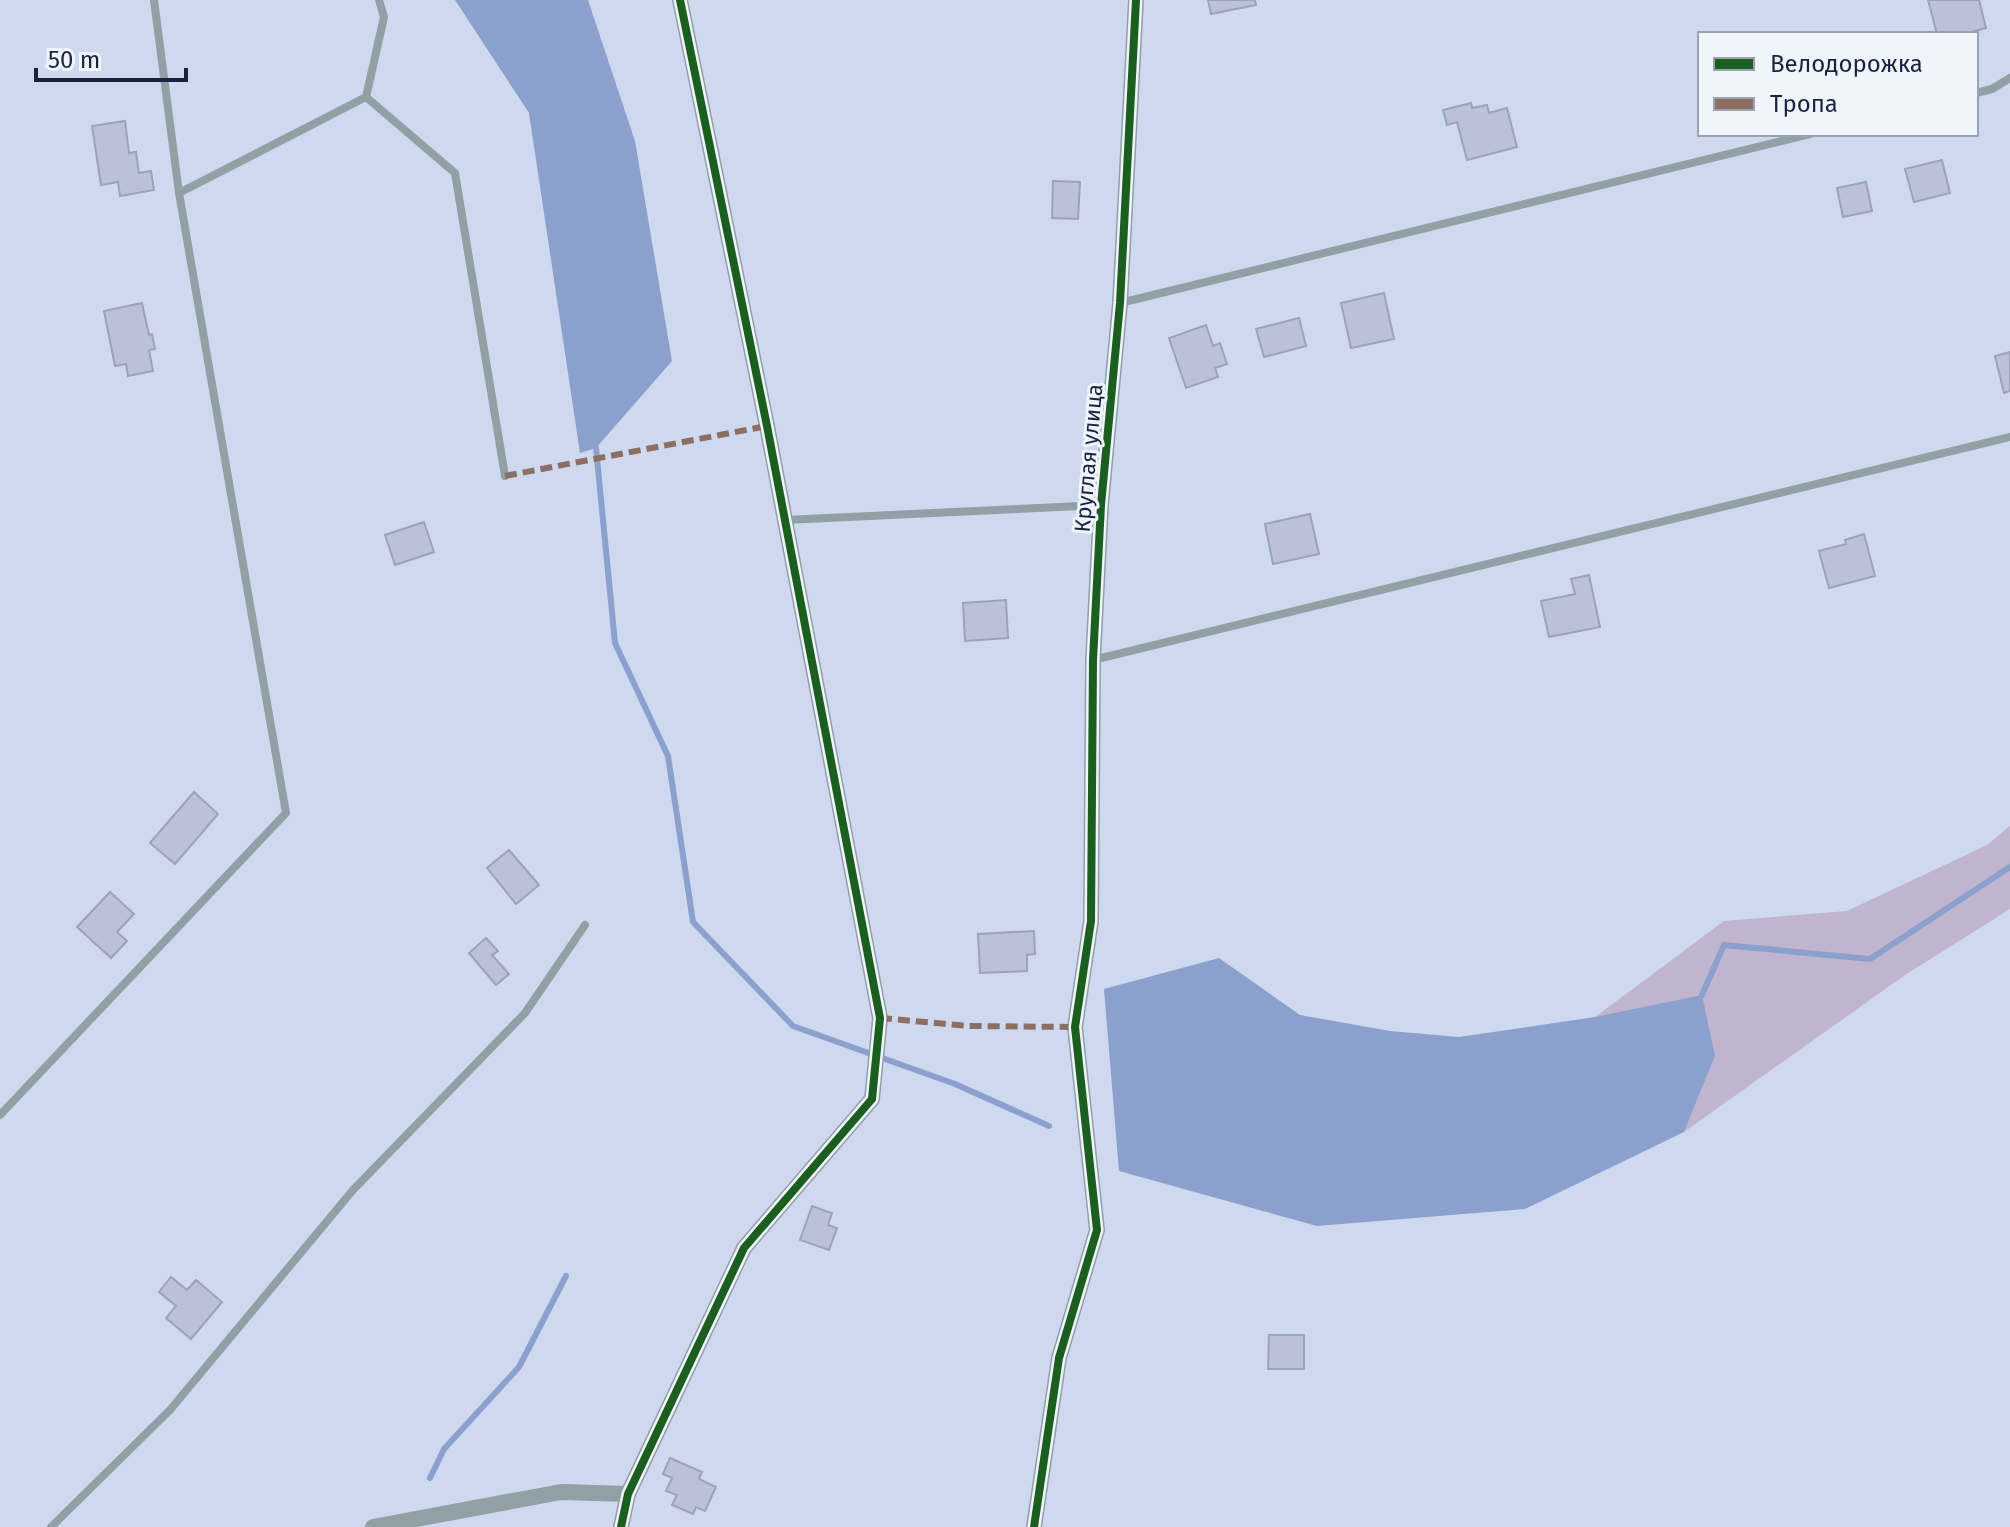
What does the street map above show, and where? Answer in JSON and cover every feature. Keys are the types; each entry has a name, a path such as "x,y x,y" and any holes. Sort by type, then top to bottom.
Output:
{"street":[{"path":"621,1527 628,1494 744,1248 872,1099 880,1018 680,0"},
{"name":"Круглая улица","path":"1034,1527 1059,1358 1097,1230 1075,1027 1091,921 1093,660 1101,505 1120,303 1136,0"},
{"path":"373,1527 561,1492 628,1494"}],"lane":[{"path":"0,1115 286,813 179,193 154,0"},
{"path":"366,97 384,17 379,0"},
{"path":"1978,92 1992,89 2010,78"},
{"path":"179,193 366,97"},
{"path":"366,97 455,173 505,476"},
{"path":"1120,303 1802,136"},
{"path":"1093,660 2010,437"},
{"path":"784,521 1101,505"},
{"path":"51,1527 170,1410 353,1190 525,1013 585,925"}],"shaded area":[{"path":"2010,826 2010,909 1905,975 1684,1132 1715,1056 1595,1017 1724,921 1847,911 1987,845"}],"water":[{"path":"455,0 588,0 635,141 672,361 596,448 580,453 529,113"},
{"path":"1219,958 1300,1015 1390,1031 1459,1037 1595,1017 1702,995 1715,1056 1684,1132 1525,1209 1317,1226 1119,1171 1104,989"}],"building":[{"path":"1208,0 1255,0 1256,5 1211,14"},
{"path":"1928,0 1979,0 1986,28 1971,32 1936,32"},
{"path":"1471,103 1472,108 1487,105 1489,113 1507,108 1517,147 1467,160 1457,122 1447,125 1443,110"},
{"path":"125,121 129,153 136,152 139,173 151,171 154,190 120,196 118,182 101,185 92,126"},
{"path":"1942,160 1950,193 1914,202 1905,169"},
{"path":"1053,181 1080,182 1078,219 1052,218"},
{"path":"1866,182 1872,211 1843,217 1837,188"},
{"path":"1384,293 1394,339 1351,348 1341,303"},
{"path":"142,303 155,349 149,350 153,371 128,376 126,364 115,366 104,311"},
{"path":"1299,318 1306,346 1264,357 1256,329"},
{"path":"1206,325 1213,346 1220,343 1227,364 1215,368 1218,377 1186,388 1169,338"},
{"path":"2010,352 2010,391 2004,393 1995,356"},
{"path":"1310,514 1319,554 1273,564 1265,524"},
{"path":"424,522 434,552 395,565 385,535"},
{"path":"1864,534 1875,576 1829,588 1819,551 1846,544 1845,540"},
{"path":"1589,575 1600,627 1549,637 1541,601 1575,594 1571,579"},
{"path":"1006,600 1008,638 965,641 963,603"},
{"path":"194,792 218,814 175,864 150,843"},
{"path":"509,850 539,885 516,904 487,868"},
{"path":"110,892 134,914 117,932 127,941 111,958 77,927"},
{"path":"1034,931 1035,954 1027,955 1027,971 980,973 978,934"},
{"path":"486,938 498,951 492,955 509,974 496,985 469,953"},
{"path":"812,1206 832,1213 828,1225 837,1228 829,1250 800,1240"},
{"path":"171,1277 187,1290 196,1280 222,1302 191,1339 166,1318 176,1306 159,1292"},
{"path":"1269,1335 1304,1335 1304,1369 1268,1369"},
{"path":"670,1458 702,1472 699,1479 716,1487 705,1511 696,1507 693,1514 672,1505 677,1495 666,1491 672,1478 663,1474"}],"waterway":[{"path":"596,448 615,643 668,756 693,922 793,1026 955,1084 1049,1126"},
{"path":"1702,995 1724,945 1870,959 2010,867"},
{"path":"430,1478 444,1449 519,1367 566,1276"}],"marked path":[{"path":"505,476 767,426"},
{"path":"880,1018 969,1026 1075,1027"}],"cycle path":[{"path":"621,1527 628,1494 744,1248 872,1099 880,1018 767,426 680,0"},
{"path":"1034,1527 1059,1358 1097,1230 1075,1027 1091,921 1093,660 1101,505 1120,303 1136,0"}]}
